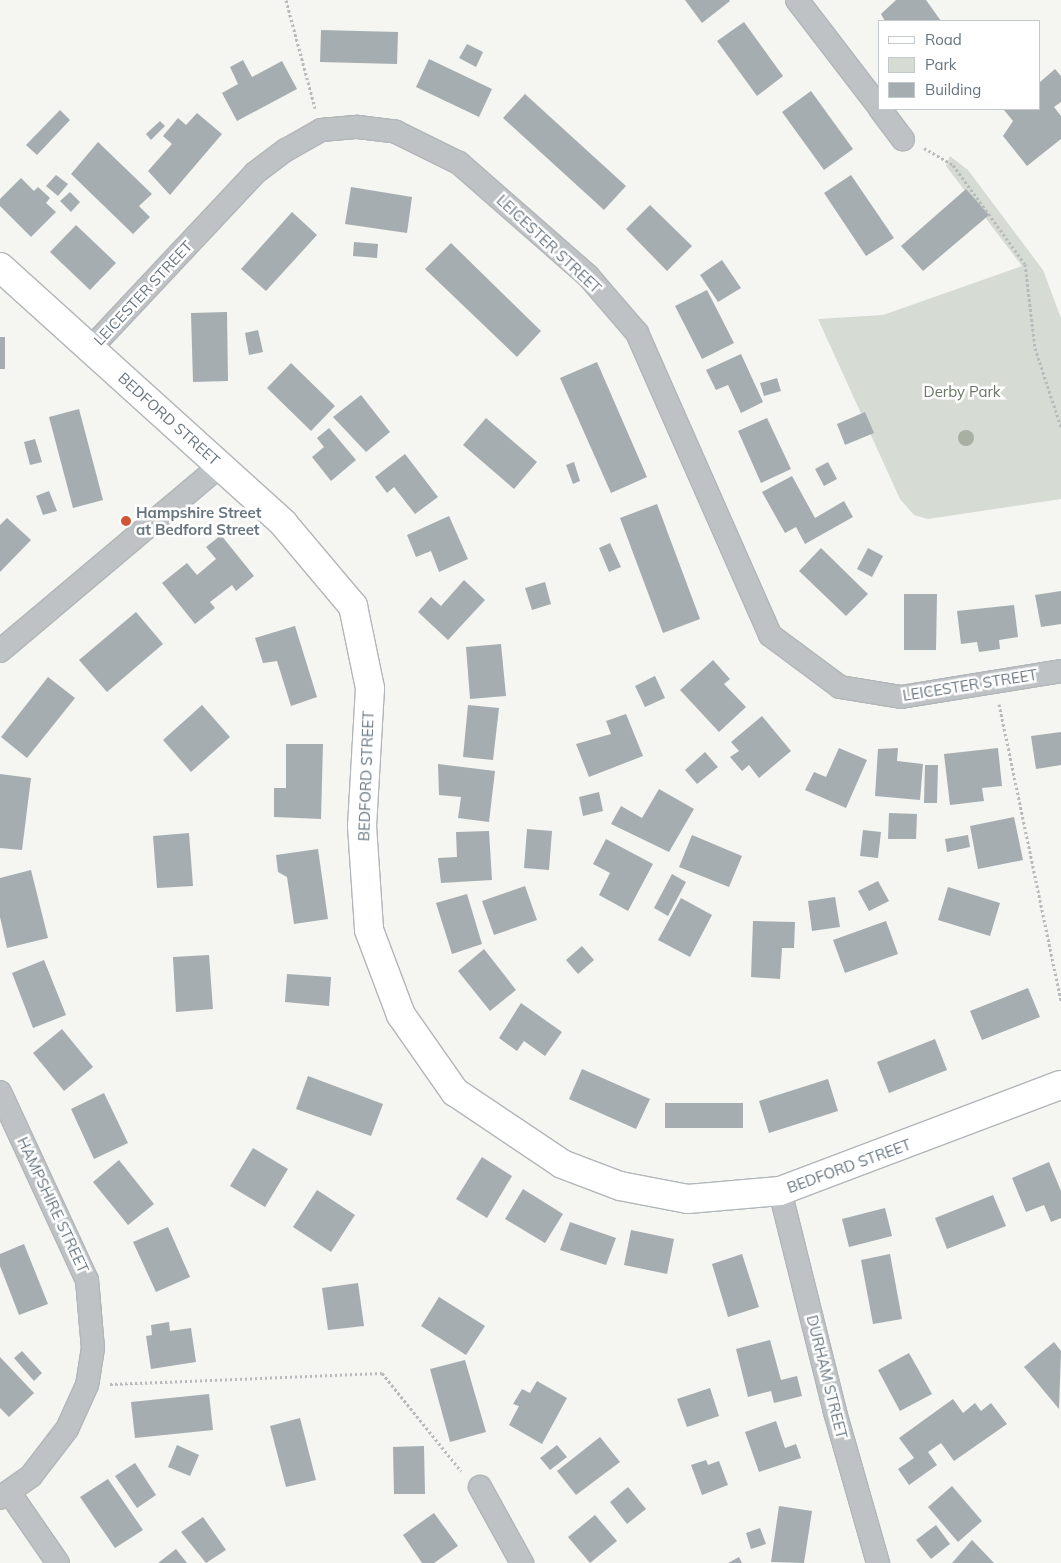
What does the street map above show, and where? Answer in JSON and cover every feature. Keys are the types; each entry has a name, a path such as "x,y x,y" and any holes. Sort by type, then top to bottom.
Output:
{"street":[{"path":"797,0 878,105"},
{"path":"881,110 903,139"},
{"name":"LEICESTER STREET","path":"90,349 255,173 322,130 358,127 396,132 427,144 459,163 600,290 637,333 770,635 840,687 901,697 1061,671"},
{"name":"BEDFORD STREET","path":"0,267 283,523 353,606 370,688 362,826 369,930 402,1015 455,1092 562,1164 620,1186 688,1199 780,1190 1061,1085"},
{"path":"0,652 221,465"},
{"name":"HAMPSHIRE STREET","path":"0,1092 87,1280 93,1348 87,1385 78,1409 50,1454 5,1495"},
{"name":"DURHAM STREET","path":"780,1190 834,1412 878,1563"},
{"path":"480,1487 522,1563"},
{"path":"5,1495 58,1563"}],"path":[{"path":"286,0 322,130"},
{"path":"903,139 953,165 1025,264 1035,348 1061,427"},
{"path":"995,682 1061,1002"},
{"path":"87,1385 382,1373 454,1465 480,1487"}],"green space":[{"name":"Derby Park","path":"950,156 968,170 1043,270 1061,318 1061,499 928,519 914,515 900,499 818,319 883,315 1022,266 946,166"}],"building":[{"path":"685,0 729,0 730,1 702,23"},
{"path":"896,0 926,0 940,20 884,20 881,14"},
{"path":"744,22 783,76 757,96 717,41"},
{"path":"321,30 398,32 397,64 320,62"},
{"path":"467,44 483,52 476,67 459,58"},
{"path":"429,59 492,89 479,117 416,87"},
{"path":"243,60 252,77 282,61 297,89 237,121 222,93 238,84 230,67"},
{"path":"1055,69 1061,76 1061,102 1054,107 1061,116 1061,139 1027,166 1003,136 1013,121 1004,110 1041,110 1041,81"},
{"path":"811,91 853,149 824,170 782,112"},
{"path":"525,94 626,186 604,210 503,118"},
{"path":"60,110 70,120 37,155 26,145"},
{"path":"197,113 222,134 170,195 148,171 172,144 163,136 178,118 186,125"},
{"path":"160,121 165,126 151,140 146,134"},
{"path":"98,142 152,194 139,206 150,217 133,234 71,174"},
{"path":"56,175 68,184 58,196 46,186"},
{"path":"851,175 894,238 866,256 824,193"},
{"path":"21,178 34,191 38,187 50,198 46,203 56,212 31,237 0,206 0,199"},
{"path":"351,187 412,197 407,233 345,224"},
{"path":"966,189 989,215 923,271 901,246"},
{"path":"70,192 80,202 71,212 60,201"},
{"path":"650,205 692,246 667,271 626,229"},
{"path":"292,212 317,235 266,291 241,269"},
{"path":"76,225 116,263 90,290 50,252"},
{"path":"354,242 378,244 377,258 353,256"},
{"path":"451,243 541,331 517,357 425,269"},
{"path":"722,260 741,288 718,302 700,275"},
{"path":"707,290 734,343 702,359 675,306"},
{"path":"227,312 228,381 193,382 191,313"},
{"path":"258,330 263,352 249,355 245,333"},
{"path":"0,337 5,337 5,369 0,369"},
{"path":"741,354 763,402 741,413 728,385 716,390 706,370"},
{"path":"597,362 647,477 611,493 560,378"},
{"path":"291,363 335,406 311,431 267,388"},
{"path":"777,378 781,391 764,396 760,383"},
{"path":"361,395 390,432 366,452 333,417"},
{"path":"79,409 103,500 73,508 49,417"},
{"path":"865,412 874,433 845,445 837,424"},
{"path":"486,418 537,462 514,489 463,445"},
{"path":"767,418 791,469 761,483 738,431"},
{"path":"329,428 356,460 331,481 312,457 324,447 317,438"},
{"path":"35,439 42,462 30,465 24,442"},
{"path":"405,454 438,497 415,514 394,487 387,493 375,477"},
{"path":"574,462 580,481 573,484 566,465"},
{"path":"828,462 837,479 824,486 815,469"},
{"path":"792,476 815,518 844,501 853,517 805,544 796,527 785,533 762,492"},
{"path":"49,491 57,511 43,515 36,496"},
{"path":"657,504 700,619 663,633 620,518"},
{"path":"449,516 468,559 439,572 431,551 416,557 407,535"},
{"path":"7,518 31,540 0,572 0,525"},
{"path":"221,535 254,576 236,591 232,585 210,602 215,608 195,624 162,583 187,563 197,575 216,559 206,547"},
{"path":"610,543 621,567 609,572 599,548"},
{"path":"821,548 868,594 846,616 799,571"},
{"path":"868,548 883,556 872,577 857,569"},
{"path":"464,580 485,600 448,640 418,612 431,597 441,606"},
{"path":"545,582 551,604 532,610 525,588"},
{"path":"1061,591 1061,624 1041,627 1035,595"},
{"path":"904,594 937,594 936,650 904,650"},
{"path":"1014,605 1018,637 999,640 1000,649 979,652 977,642 961,644 957,611"},
{"path":"136,612 163,644 107,692 79,660"},
{"path":"295,626 317,697 291,706 277,661 263,663 255,638"},
{"path":"501,644 506,696 470,699 466,647"},
{"path":"713,660 730,679 724,684 746,707 719,732 680,690"},
{"path":"655,676 665,698 645,707 635,686"},
{"path":"48,677 75,698 27,758 1,737"},
{"path":"202,705 230,737 191,772 163,740"},
{"path":"468,705 499,708 493,760 463,757"},
{"path":"626,714 643,756 589,777 576,744 611,734 606,721"},
{"path":"762,716 791,751 759,778 749,765 742,771 730,757 739,751 731,742"},
{"path":"1061,732 1061,765 1036,769 1031,736"},
{"path":"286,744 323,744 321,819 274,817 274,788 286,788"},
{"path":"839,748 867,760 846,808 805,790 814,772 826,777"},
{"path":"898,748 897,761 923,764 920,800 875,796 878,749"},
{"path":"998,748 1002,786 982,788 984,801 950,805 944,754"},
{"path":"705,752 718,767 697,784 685,770"},
{"path":"438,764 495,771 489,822 458,818 461,797 439,795"},
{"path":"925,765 938,765 937,803 924,803"},
{"path":"0,774 31,778 22,850 0,848"},
{"path":"659,789 694,809 669,852 611,824 621,806 642,818"},
{"path":"599,792 603,811 583,816 579,797"},
{"path":"889,813 917,814 916,839 888,839"},
{"path":"1014,817 1023,860 978,869 970,826"},
{"path":"527,829 552,831 549,870 524,868"},
{"path":"863,830 881,832 878,858 860,856"},
{"path":"489,831 492,880 441,883 438,858 457,857 456,832"},
{"path":"189,833 193,886 157,888 153,836"},
{"path":"692,835 742,856 729,887 679,867"},
{"path":"968,835 970,847 947,852 945,839"},
{"path":"606,839 653,864 628,911 599,895 610,873 593,864"},
{"path":"318,849 328,919 294,924 287,877 278,872 276,855"},
{"path":"31,870 48,938 7,948 0,917 0,878"},
{"path":"672,874 686,882 668,916 654,908"},
{"path":"878,881 889,901 869,911 858,891"},
{"path":"525,886 537,920 494,935 482,901"},
{"path":"948,887 1000,903 990,936 938,920"},
{"path":"467,894 482,944 452,954 436,903"},
{"path":"835,897 840,927 812,931 808,901"},
{"path":"681,898 712,915 690,957 658,940"},
{"path":"753,921 795,922 794,948 782,948 780,979 751,977"},
{"path":"886,921 898,954 845,973 833,940"},
{"path":"582,946 594,960 578,974 566,960"},
{"path":"484,949 516,990 490,1011 458,971"},
{"path":"209,955 213,1009 176,1012 173,957"},
{"path":"44,960 66,1015 33,1028 12,973"},
{"path":"287,974 331,977 329,1006 285,1002"},
{"path":"1028,988 1040,1017 982,1040 970,1011"},
{"path":"521,1003 562,1032 545,1056 524,1041 517,1051 499,1038"},
{"path":"62,1029 93,1067 64,1091 33,1053"},
{"path":"935,1039 947,1070 889,1093 877,1062"},
{"path":"582,1069 650,1099 636,1129 569,1099"},
{"path":"308,1076 383,1104 371,1136 296,1109"},
{"path":"828,1079 838,1111 769,1133 759,1101"},
{"path":"104,1093 128,1143 94,1159 71,1109"},
{"path":"665,1103 743,1103 743,1128 665,1128"},
{"path":"253,1148 288,1169 265,1207 230,1186"},
{"path":"482,1157 512,1176 487,1218 456,1199"},
{"path":"119,1160 154,1204 128,1225 93,1182"},
{"path":"1049,1162 1061,1191 1061,1218 1051,1222 1044,1205 1026,1212 1012,1178"},
{"path":"523,1189 563,1214 545,1243 505,1219"},
{"path":"317,1190 355,1215 331,1252 293,1227"},
{"path":"993,1195 1006,1226 947,1249 935,1218"},
{"path":"885,1208 892,1236 849,1247 842,1219"},
{"path":"570,1222 616,1238 606,1265 560,1250"},
{"path":"168,1227 190,1277 156,1292 133,1242"},
{"path":"631,1230 674,1239 667,1274 624,1265"},
{"path":"24,1244 48,1304 19,1315 0,1266 0,1254"},
{"path":"742,1254 759,1307 728,1317 712,1264"},
{"path":"890,1254 902,1319 873,1324 861,1260"},
{"path":"358,1283 364,1326 328,1330 322,1288"},
{"path":"439,1297 485,1326 466,1355 421,1326"},
{"path":"169,1322 170,1331 191,1328 196,1362 151,1369 146,1336 152,1335 151,1325"},
{"path":"770,1340 781,1380 797,1376 802,1396 774,1403 771,1391 748,1397 736,1349"},
{"path":"1054,1342 1061,1351 1059,1409 1024,1367"},
{"path":"22,1351 42,1373 34,1381 14,1358"},
{"path":"909,1353 932,1394 900,1411 878,1370"},
{"path":"0,1357 34,1393 9,1417 0,1408"},
{"path":"465,1360 486,1432 450,1442 430,1369"},
{"path":"537,1381 567,1398 542,1444 509,1425 519,1406 513,1404 522,1389 530,1393"},
{"path":"710,1388 719,1416 687,1427 677,1399"},
{"path":"209,1394 213,1430 135,1438 131,1402"},
{"path":"953,1399 963,1413 975,1403 981,1411 991,1403 1007,1424 954,1461 941,1443 928,1452 937,1465 909,1485 898,1469 914,1458 899,1438"},
{"path":"300,1418 316,1480 286,1487 270,1426"},
{"path":"776,1421 785,1448 796,1444 801,1458 759,1472 745,1432"},
{"path":"600,1437 620,1462 576,1495 557,1471"},
{"path":"177,1445 199,1455 190,1476 168,1467"},
{"path":"557,1445 567,1457 550,1470 540,1458"},
{"path":"424,1446 425,1494 394,1494 393,1447"},
{"path":"706,1460 708,1465 719,1461 728,1485 702,1495 691,1465"},
{"path":"135,1463 156,1495 137,1508 115,1476"},
{"path":"108,1479 143,1530 115,1548 80,1497"},
{"path":"952,1486 982,1521 958,1542 928,1507"},
{"path":"628,1487 646,1509 627,1524 610,1502"},
{"path":"779,1506 812,1511 804,1563 771,1562"},
{"path":"434,1513 458,1546 434,1563 422,1563 403,1535"},
{"path":"595,1515 617,1541 590,1563 568,1537"},
{"path":"203,1517 226,1550 206,1563 181,1532"},
{"path":"936,1525 950,1544 931,1559 916,1540"},
{"path":"760,1528 766,1544 751,1549 746,1533"},
{"path":"972,1540 994,1563 952,1563"},
{"path":"176,1549 187,1563 158,1563"},
{"path":"739,1557 742,1563 728,1563"}],"place":[{"name":"Hampshire Street at Bedford Street","path":"126,521"}]}
